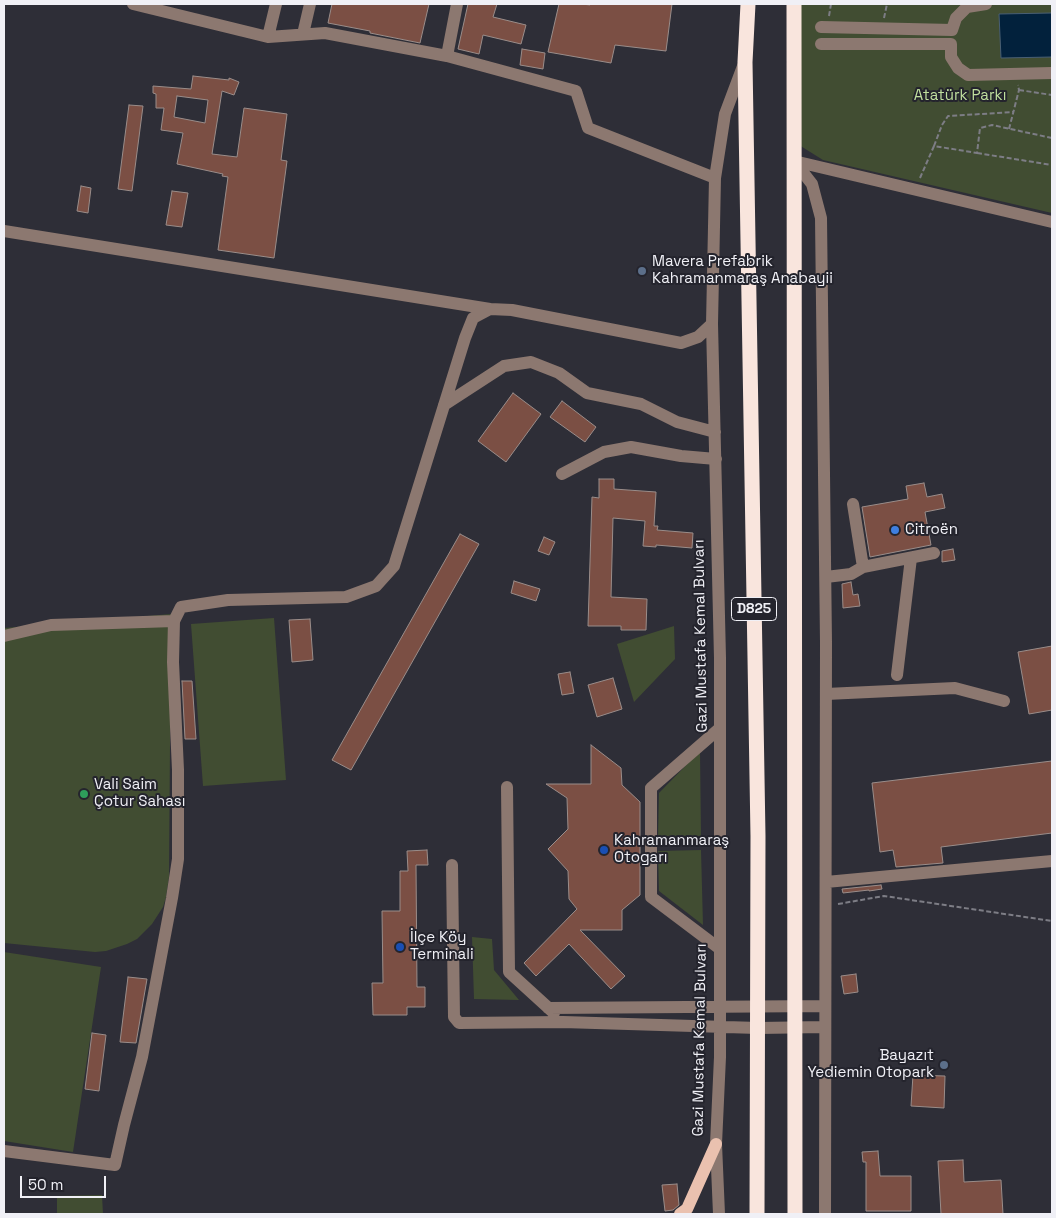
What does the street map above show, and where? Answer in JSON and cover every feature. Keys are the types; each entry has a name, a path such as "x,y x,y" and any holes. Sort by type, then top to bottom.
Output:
{"highway":[{"name":"Gazi Mustafa Kemal Bulvarı","path":"748,4 745,62 758,806 757,1214"},
{"name":"D825","path":"794,4 795,1214"}],"main road":[{"path":"680,1214 687,1208 716,1144"}],"street":[{"path":"134,4 268,37 325,33 447,56 576,91 588,128 715,178"},
{"path":"268,37 276,4"},
{"path":"303,34 310,4"},
{"path":"447,56 457,4"},
{"path":"986,4 967,7 956,18 952,30 951,58 958,68 968,75 1052,74"},
{"path":"821,27 952,30"},
{"path":"821,44 951,44"},
{"name":"Gazi Mustafa Kemal Bulvarı","path":"719,1214 716,1144 720,949 720,658 712,324 715,178 725,114 745,62"},
{"path":"794,161 1052,222"},
{"path":"794,161 812,184 821,218 826,577 825,1214"},
{"path":"4,231 490,309 512,310 681,343 698,338 712,324"},
{"path":"4,1151 115,1165 142,1056 178,859 178,770 172,662 174,621 181,607 228,600 346,597 376,586 394,566 465,338 473,318 490,309"},
{"path":"444,406 504,366 531,362 559,373 586,393 641,404 677,422 715,432"},
{"path":"562,474 604,452 631,447 681,456 716,459"},
{"path":"853,504 863,567"},
{"path":"826,577 851,574 863,567 934,554"},
{"path":"897,675 911,558"},
{"path":"4,636 51,625 174,621"},
{"path":"826,694 955,688 1004,700"},
{"path":"720,728 651,788 651,897 720,949"},
{"path":"507,787 509,972 563,1022"},
{"path":"826,882 1052,861"},
{"path":"452,865 454,1017 459,1022 563,1022 758,1028 825,1026"},
{"path":"548,1008 825,1006"}],"path":[{"path":"1009,129 1019,90 1052,95"},
{"path":"914,189 942,125 948,116 1014,112"},
{"path":"977,153 980,128 992,125 1052,138"},
{"path":"934,146 1052,165"},
{"path":"826,906 884,896 1052,921"}],"green space":[{"name":"Atatürk Parkı","path":"797,4 1052,4 1052,213 823,160 799,145"},
{"path":"171,614 169,877 163,907 152,924 137,939 106,951 95,952 4,943 4,628"},
{"path":"274,618 286,780 203,786 191,624"},
{"path":"674,626 675,659 634,702 617,644"},
{"path":"700,751 701,836 658,836 659,793"},
{"path":"701,850 703,925 659,891 658,851"},
{"path":"472,937 492,939 494,970 519,1000 474,999"},
{"path":"4,952 101,967 73,1152 4,1141"},
{"path":"102,1195 103,1214 57,1214 57,1196"}],"water":[{"path":"1052,13 1052,57 1001,58 999,14"}],"building":[{"path":"332,4 429,4 420,43 328,23"},
{"path":"468,4 497,4 493,17 526,25 521,44 483,35 479,54 458,49"},
{"path":"559,4 672,4 666,51 615,45 611,63 548,52"},
{"path":"522,49 545,53 543,69 520,65"},
{"path":"193,76 229,80 229,78 239,82 234,95 222,91 212,154 237,157 244,108 287,114 281,160 287,161 274,258 218,250 228,177 222,176 223,174 177,164 183,133 161,130 164,108 156,108 156,94 153,93 153,86 191,89","holes":["177,96 208,100 205,123 174,117"]},
{"path":"129,105 143,106 132,191 118,189"},
{"path":"81,186 91,188 88,213 77,211"},
{"path":"172,191 188,193 182,227 166,225"},
{"path":"513,393 541,414 506,462 478,441"},
{"path":"562,401 596,427 585,442 550,417"},
{"path":"599,479 614,479 614,489 656,492 654,526 658,526 657,530 693,533 692,548 656,545 656,547 643,546 645,521 613,518 611,597 647,599 646,630 621,630 621,626 588,626 592,497 599,498"},
{"name":"Citroën","path":"924,483 927,497 942,494 945,508 925,512 931,545 870,557 862,507 908,499 906,486"},
{"path":"460,534 479,544 351,770 332,760"},
{"path":"544,537 555,542 549,555 538,551"},
{"path":"953,549 955,560 942,562 942,551"},
{"path":"514,581 540,589 536,601 511,593"},
{"path":"851,582 853,595 858,594 860,606 843,608 842,584"},
{"path":"310,619 313,660 292,662 289,620"},
{"path":"1052,646 1052,710 1029,714 1018,652"},
{"path":"570,672 574,693 562,695 558,674"},
{"path":"613,678 622,709 597,717 588,685"},
{"path":"182,681 192,681 196,739 185,739"},
{"name":"Kahramanmaraş Otogarı","path":"591,745 621,768 622,785 640,802 640,895 622,910 622,930 580,930 625,976 611,989 569,944 536,976 524,963 577,909 569,899 568,871 548,849 568,829 567,798 546,784 591,784"},
{"path":"1052,761 1052,833 941,847 943,863 896,867 893,850 880,852 872,783"},
{"name":"İlçe Köy Terminali","path":"427,850 428,865 416,865 417,987 425,987 425,1007 407,1007 407,1015 373,1015 372,983 383,983 382,911 400,911 400,871 408,871 407,851"},
{"path":"881,885 882,889 869,891 843,893 842,889"},
{"path":"856,974 858,992 844,994 841,976"},
{"path":"128,977 147,979 136,1043 120,1042"},
{"path":"92,1033 106,1035 99,1091 85,1089"},
{"path":"913,1075 945,1076 944,1108 911,1106"},
{"path":"878,1151 880,1176 911,1176 911,1211 866,1211 866,1162 863,1162 862,1152"},
{"path":"963,1160 964,1182 1001,1180 1003,1214 941,1214 938,1161"},
{"path":"677,1184 679,1205 673,1210 665,1211 662,1185"}],"place":[{"name":"Mavera Prefabrik Kahramanmaraş Anabayii","path":"642,271"},
{"name":"Citroën","path":"895,530"},
{"name":"Vali Saim Çotur Sahası","path":"84,794"},
{"name":"Kahramanmaraş Otogarı","path":"604,850"},
{"name":"İlçe Köy Terminali","path":"400,947"},
{"name":"Bayazıt Yediemin Otopark","path":"944,1065"}]}
